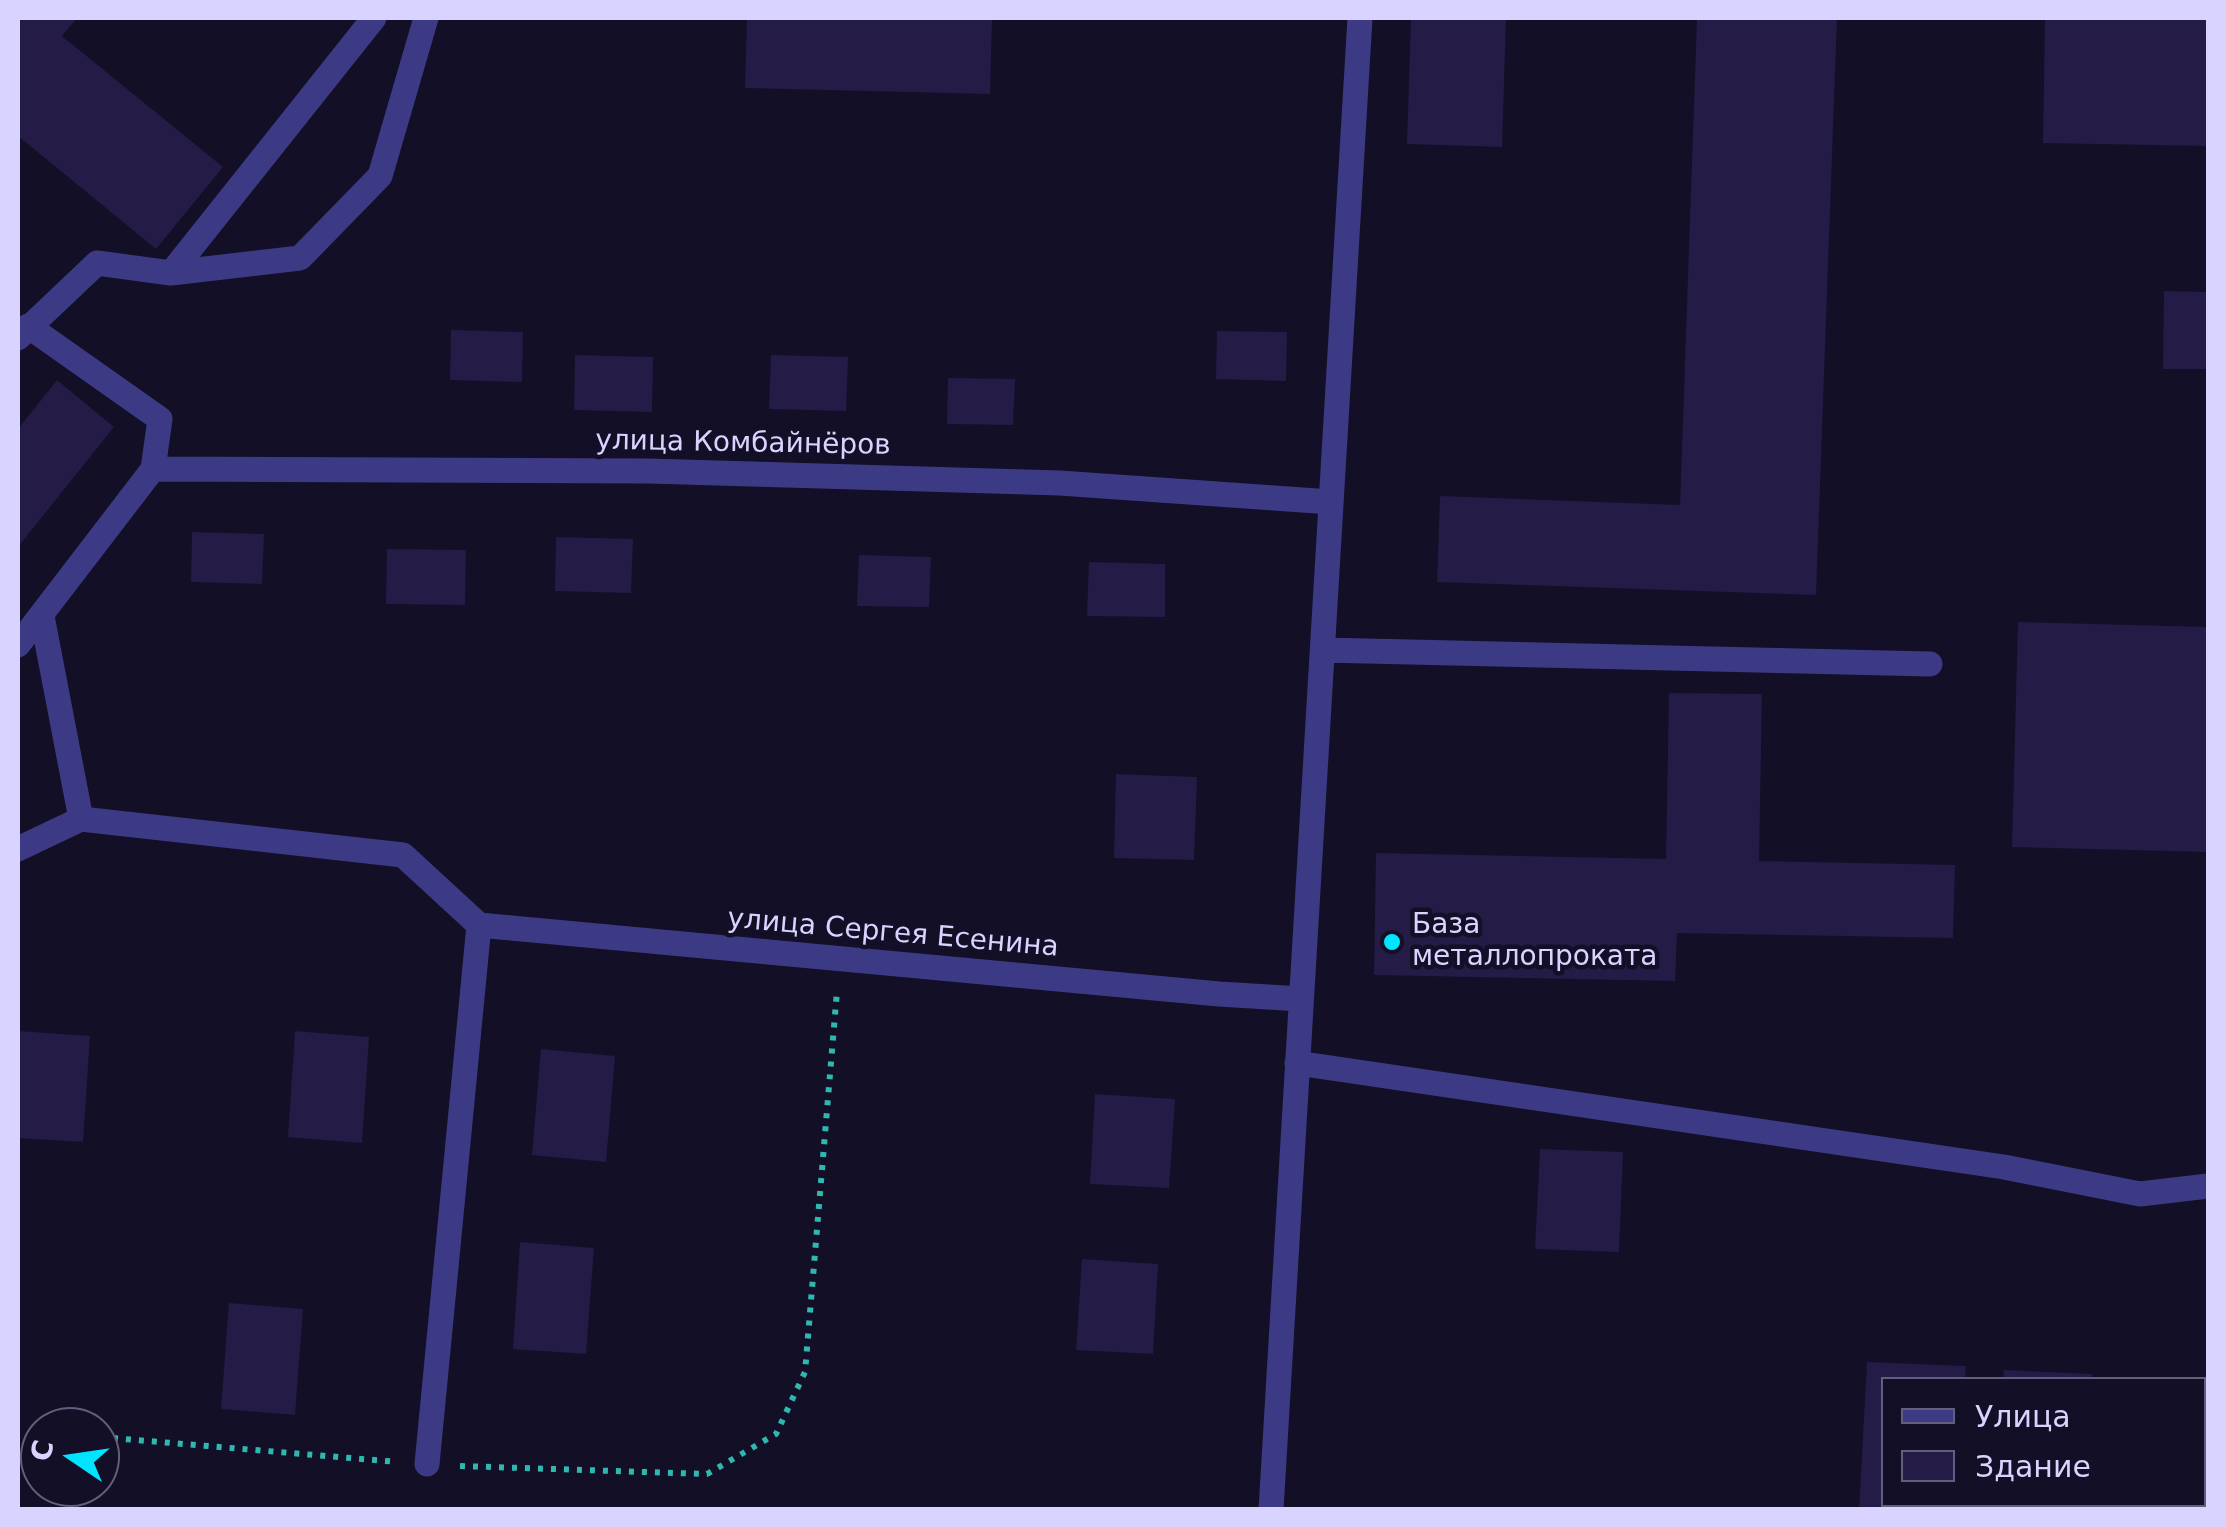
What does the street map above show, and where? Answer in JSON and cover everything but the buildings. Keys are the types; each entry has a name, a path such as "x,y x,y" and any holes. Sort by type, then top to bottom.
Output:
{"street":[{"path":"172,273 374,18"},
{"path":"18,645 153,469 160,420 23,332 97,263 172,273 300,258 380,176 426,18"},
{"path":"1270,1510 1360,18"},
{"name":"улица Комбайнёров","path":"153,469 649,470 1060,483 1331,502"},
{"path":"42,616 82,820"},
{"path":"1322,650 1930,664"},
{"path":"18,850 82,820 403,856 479,926 426,1464"},
{"name":"улица Сергея Есенина","path":"479,926 1301,999"},
{"path":"1297,1063 2004,1167 2140,1194 2208,1186"}],"path":[{"path":"120,1439 426,1464 708,1474 776,1434 805,1372 840,960"}],"place":[{"name":"База металлопроката","path":"1392,942"}]}
